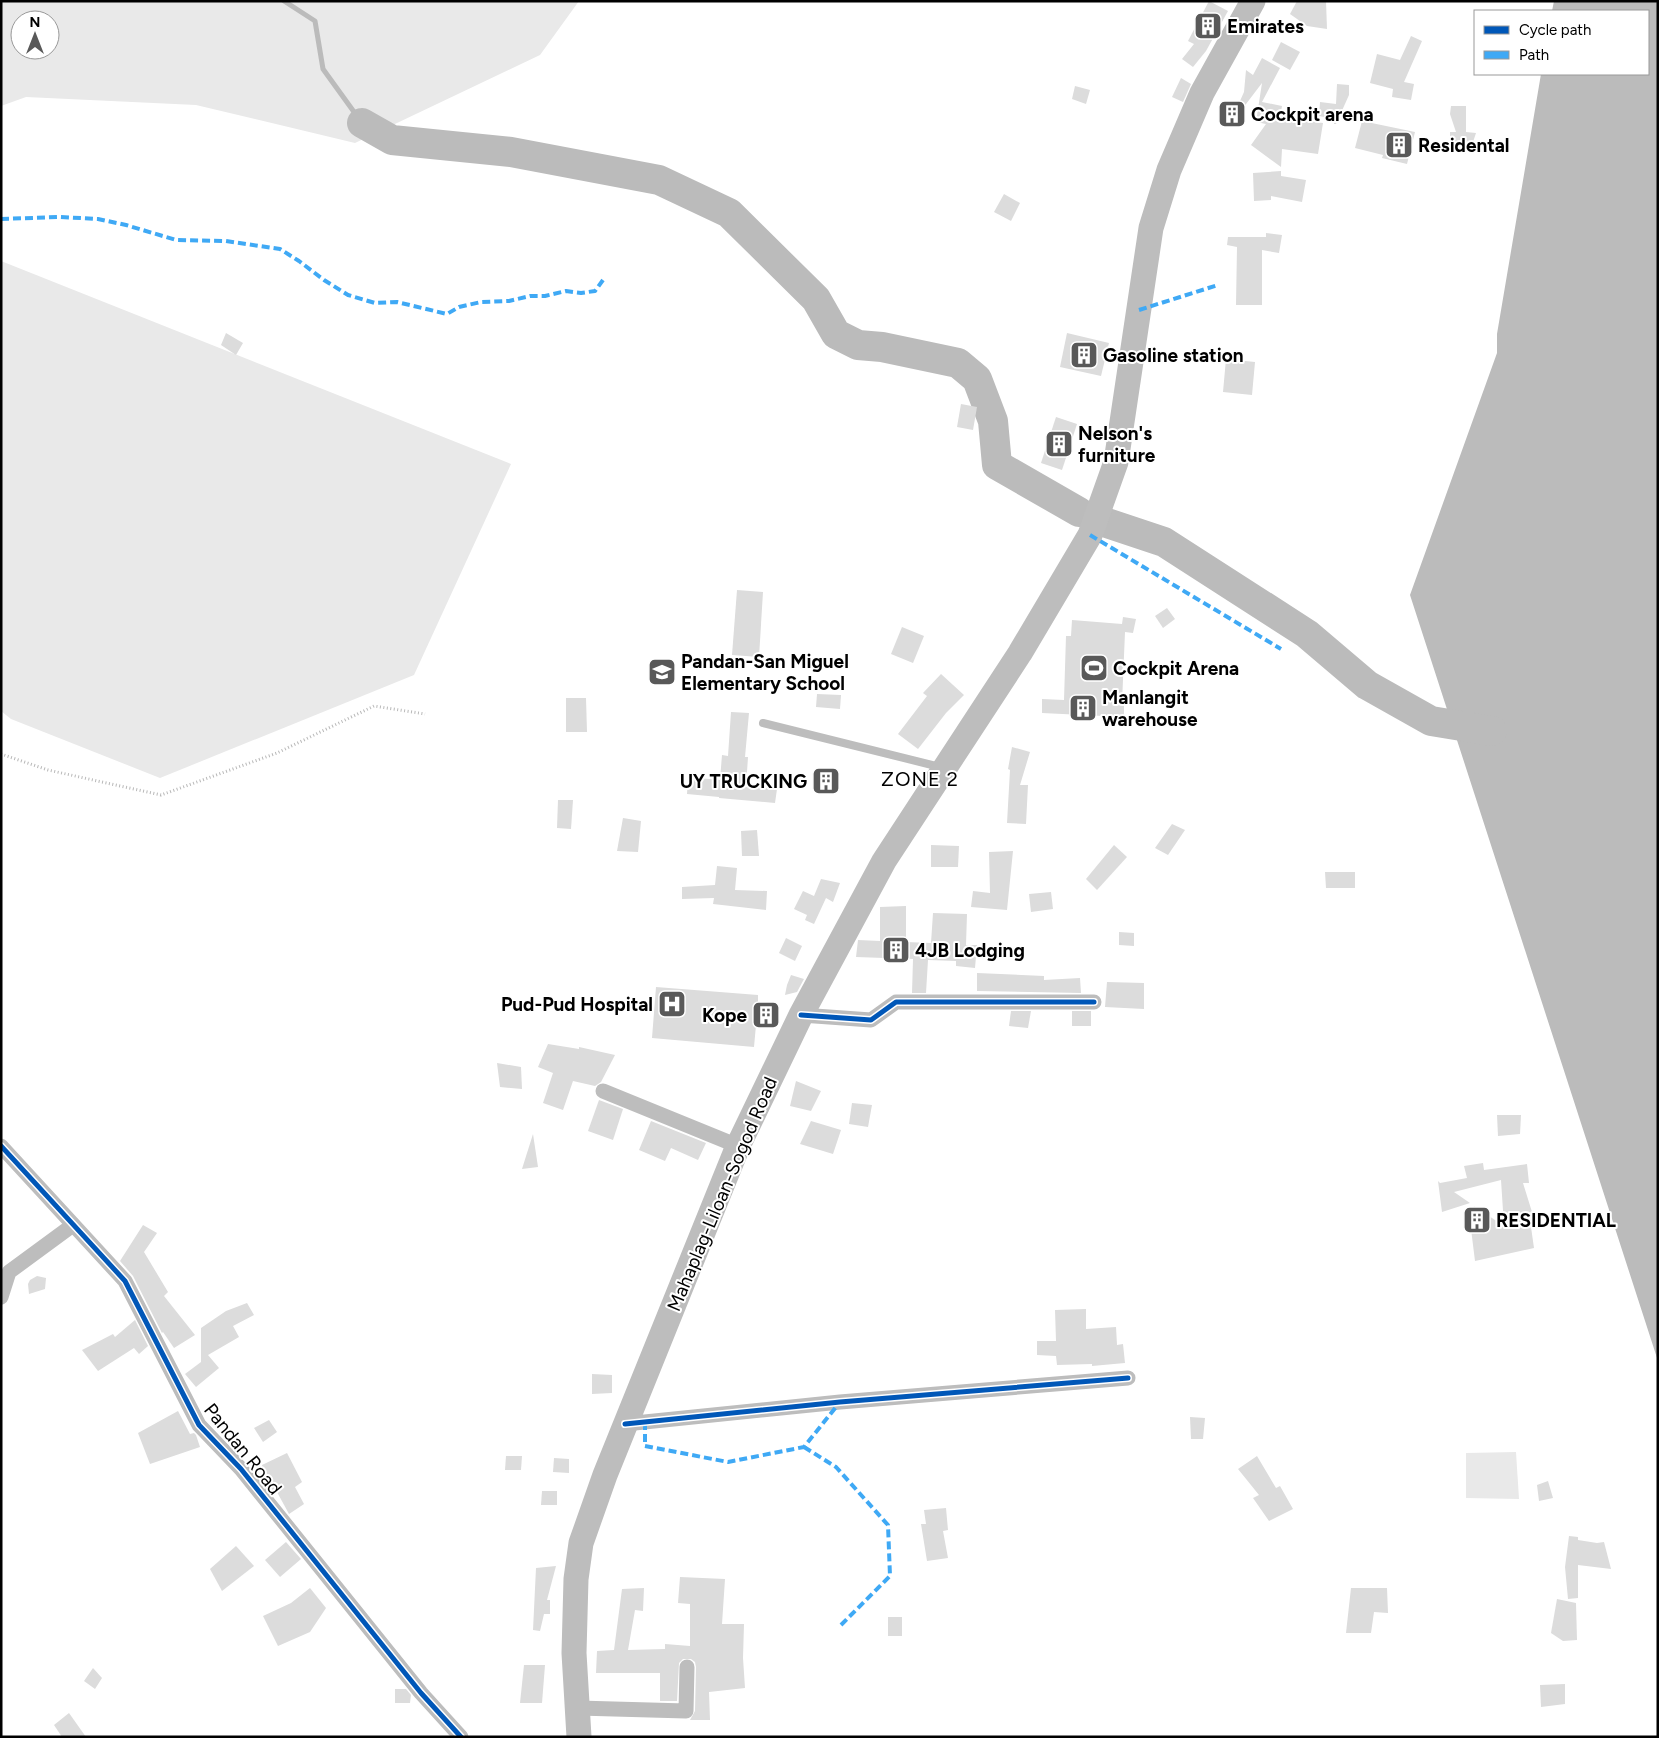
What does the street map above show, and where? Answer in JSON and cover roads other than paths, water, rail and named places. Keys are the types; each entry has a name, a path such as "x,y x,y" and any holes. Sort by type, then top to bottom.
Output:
{"main road":[{"name":"Mahaplag-Liloan-Sogod Road","path":"579,1737 574,1653 576,1579 581,1543 625,1424 738,1146 801,1015 884,861 1020,653 1090,535 1116,462 1151,228 1169,170 1202,93 1253,1"}],"street":[{"path":"801,1015 871,1020 896,1002 1094,1002"},
{"path":"603,1091 738,1146"},
{"name":"Pandan Road","path":"1,1146 125,1281 199,1425 241,1469 421,1693 461,1737"},
{"path":"1,1297 9,1272 73,1225"},
{"path":"625,1424 840,1402 1128,1378"},
{"path":"578,1708 686,1711 687,1667"}],"lane":[{"path":"763,723 944,768"}],"waterway":[{"path":"284,1 315,21 323,69 362,123"},
{"path":"362,123 392,140 511,152 659,180 729,213 816,299 836,334 858,345 882,347 958,363 977,379 993,421 997,465 1079,512"},
{"path":"1107,523 1164,542 1307,634 1367,685 1431,721 1492,731"}],"place":[{"name":"Emirates","path":"1208,26"},
{"name":"Cockpit arena","path":"1232,114"},
{"name":"Residental","path":"1399,145"},
{"name":"Gasoline station","path":"1084,355"},
{"name":"Nelson's furniture","path":"1059,444"},
{"name":"Cockpit Arena","path":"1094,668"},
{"name":"Pandan-San Miguel Elementary School","path":"662,672"},
{"name":"Manlangit warehouse","path":"1083,708"},
{"name":"UY TRUCKING","path":"826,781"},
{"name":"4JB Lodging","path":"896,950"},
{"name":"Pud-Pud Hospital","path":"672,1004"},
{"name":"Kope","path":"766,1015"},
{"name":"RESIDENTIAL","path":"1477,1220"}],"district":[{"name":"ZONE 2","path":"920,779"}]}
